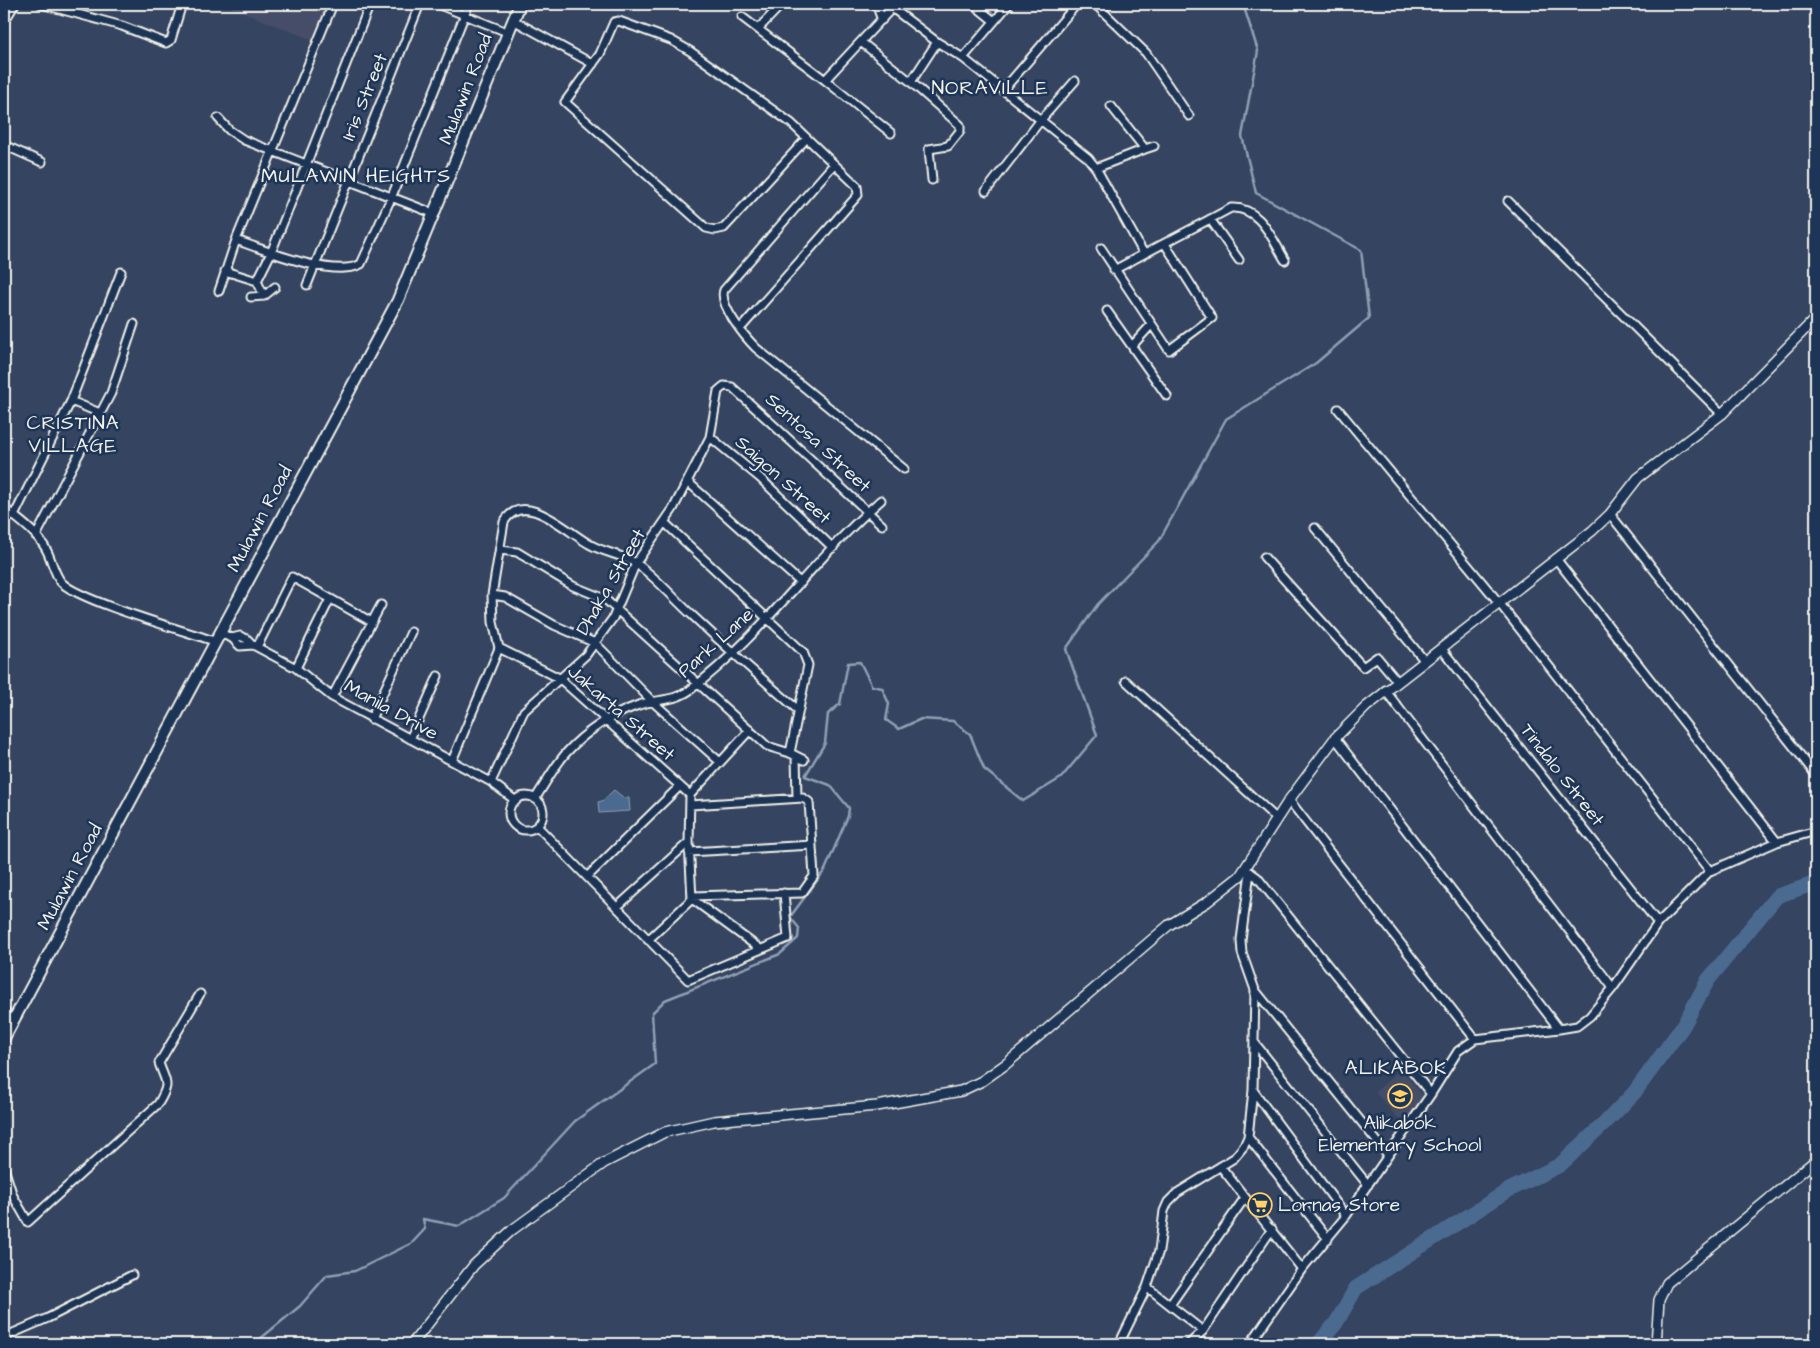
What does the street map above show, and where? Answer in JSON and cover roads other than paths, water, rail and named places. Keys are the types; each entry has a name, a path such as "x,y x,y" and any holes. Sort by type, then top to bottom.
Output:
{"main road":[{"name":"Mulawin Road","path":"4,1038 216,637 398,300 520,4"}],"street":[{"path":"4,22 15,4"},
{"path":"41,4 122,26 166,43 171,40 182,4"},
{"path":"219,291 236,240 333,4"},
{"path":"257,281 271,253 370,4"},
{"name":"Iris Street","path":"307,285 420,4"},
{"path":"437,4 507,32"},
{"path":"236,240 315,266 355,268 361,264 392,196 469,4"},
{"path":"759,28 782,4"},
{"path":"876,4 882,20"},
{"path":"973,4 994,21"},
{"path":"964,58 1009,4"},
{"path":"1004,89 1077,4"},
{"path":"1096,4 1146,53 1189,116"},
{"path":"824,80 882,20 890,6 937,42 964,58 1088,158 1096,168 1144,254"},
{"path":"742,16 891,133"},
{"path":"513,20 593,64"},
{"path":"740,329 858,196 857,186 807,138 791,123 690,51 671,40 619,21 614,22 609,29 600,54 565,102 706,228 715,230 724,228 807,138"},
{"path":"861,42 960,125 960,131 948,146 929,149 932,180"},
{"path":"911,82 937,42"},
{"path":"986,191 1040,121 1075,81"},
{"path":"1111,106 1145,149"},
{"path":"218,118 229,130 244,140 307,162 435,214"},
{"path":"4,145 42,162"},
{"path":"1096,168 1154,146"},
{"path":"834,164 724,290 724,301 740,329 756,348 904,469"},
{"path":"1508,201 1722,414"},
{"path":"1114,270 1231,208 1250,211 1261,222 1285,260"},
{"path":"1210,219 1239,260"},
{"path":"1101,248 1169,350 1212,318 1165,244"},
{"path":"225,271 257,281 264,296"},
{"path":"14,516 71,401 121,272"},
{"path":"251,297 264,296 275,288"},
{"path":"1107,311 1166,396"},
{"path":"412,1344 430,1318 474,1266 512,1230 604,1163 665,1132 714,1121 877,1106 961,1091 982,1081 1006,1064 1170,925 1219,893 1247,871 1289,800 1335,738 1385,690 1557,560 1610,514 1638,478 1722,414 1816,318"},
{"path":"36,536 111,393 134,324"},
{"path":"1132,346 1151,325"},
{"name":"Dhaka Street","path":"491,782 524,711 586,655 613,618 636,563 665,523 710,437 718,391 724,386 732,387"},
{"name":"Sentosa Street","path":"732,387 882,525"},
{"path":"71,401 100,413"},
{"path":"1338,409 1500,604 1710,871"},
{"name":"Saigon Street","path":"710,437 760,478 833,548"},
{"path":"688,482 801,583"},
{"name":"Park Lane","path":"535,800 567,752 607,719 637,706 670,700 688,692 733,654 881,500"},
{"name":"Manila Drive","path":"4,508 36,536 46,550 61,582 70,589 108,605 216,637 232,638 240,636 296,668 332,697 491,782 516,800"},
{"path":"452,761 499,648 493,622 492,595 504,522 509,513 520,508 532,510 552,519 592,546 636,563 733,654 798,710"},
{"path":"1610,514 1816,775"},
{"path":"665,523 766,620 803,652 807,658 808,665 798,710 793,754 797,798"},
{"path":"1314,528 1424,660"},
{"path":"500,550 517,552 534,560 573,586 594,593 617,607 767,746 793,754 804,760"},
{"path":"1264,557 1363,667 1377,657 1397,681"},
{"path":"1557,560 1777,842"},
{"path":"255,646 292,577 370,621"},
{"path":"492,595 505,597 554,625 595,643 653,702 720,762"},
{"path":"296,668 330,599"},
{"path":"332,697 370,621 381,605"},
{"path":"371,719 411,632"},
{"name":"Jakarta Street","path":"499,648 559,678 690,795"},
{"name":"Tindalo Street","path":"1441,648 1658,923"},
{"path":"410,739 438,676"},
{"path":"1126,681 1277,820"},
{"path":"1385,690 1613,988"},
{"path":"692,897 689,842 690,795 750,730"},
{"path":"1335,738 1559,1030"},
{"path":"587,877 680,786"},
{"path":"525,797 535,800 543,812 537,826 528,830 513,824 510,809 516,800 525,797"},
{"path":"648,940 692,897 802,893 814,876 809,802 803,798 690,805"},
{"path":"1289,800 1475,1039"},
{"path":"537,826 688,980 759,948 788,938 784,893"},
{"path":"1250,1344 1302,1269 1346,1216 1431,1094 1458,1051 1475,1039 1559,1030 1577,1026 1590,1016 1613,988 1658,923 1710,871 1777,842 1816,831"},
{"path":"617,907 689,842"},
{"path":"690,852 812,845"},
{"path":"1247,871 1241,940 1242,953 1255,990 1388,1155"},
{"path":"1247,871 1257,877 1431,1094"},
{"path":"692,897 759,948"},
{"path":"1119,1344 1147,1288 1159,1251 1164,1211 1168,1202 1177,1193 1234,1158 1244,1146 1248,1137 1253,1090 1255,990"},
{"path":"4,1168 13,1196 28,1222 158,1104 167,1089 168,1081 159,1063 200,994"},
{"path":"4,1012 14,1019"},
{"path":"1254,1042 1368,1185"},
{"path":"1253,1090 1346,1216"},
{"path":"1248,1137 1328,1239"},
{"path":"1656,1344 1659,1300 1667,1283 1816,1160"},
{"path":"1221,1167 1302,1269"},
{"path":"1170,1305 1244,1198"},
{"path":"1189,1344 1203,1330 1272,1229"},
{"path":"4,1337 48,1318 132,1275"},
{"path":"1147,1288 1203,1330"}],"waterway":[{"path":"254,1344 300,1306 327,1275 355,1271 412,1243 425,1229 423,1219 459,1226 504,1198 575,1121 655,1064 652,1013 665,1000 780,954 798,938 799,928 790,917 825,870 848,816 849,808 830,785 805,776 825,743 828,714 840,704 848,663 860,662 872,686 882,688 889,704 886,720 899,729 921,719 953,721 970,734 984,769 1023,801 1061,778 1097,735 1066,649 1098,604 1159,541 1226,419 1316,363 1369,318 1361,250 1256,193 1242,136 1258,51 1243,4"},
{"path":"1318,1344 1336,1323 1356,1288 1509,1190 1560,1165 1634,1093 1683,1026 1708,980 1777,896 1816,883"}],"place":[{"name":"Alikabok Elementary School","path":"1400,1096"},
{"name":"Lornas Store","path":"1260,1205"}],"district":[{"name":"NORAVILLE","path":"990,88"},
{"name":"MULAWIN HEIGHTS","path":"356,176"},
{"name":"CRISTINA VILLAGE","path":"73,434"},
{"name":"ALIKABOK","path":"1396,1068"}]}
